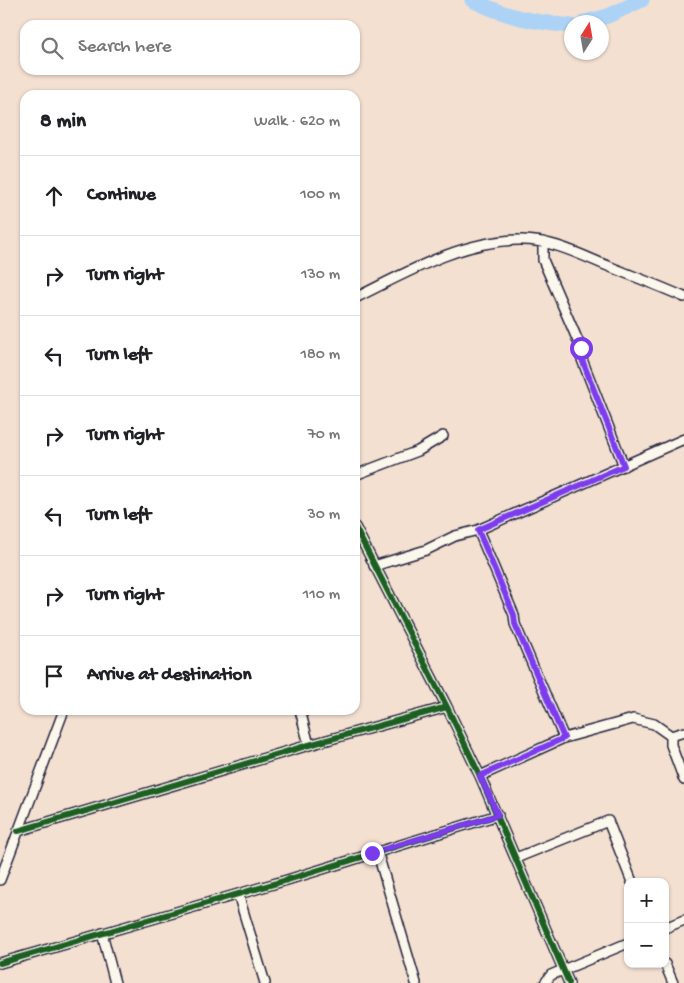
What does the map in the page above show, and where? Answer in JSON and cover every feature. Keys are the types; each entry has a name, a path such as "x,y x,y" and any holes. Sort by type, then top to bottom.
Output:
{"street":[{"path":"360,296 458,250 520,240 543,242 576,253 684,297"},
{"path":"543,242 543,260 581,348 581,357 624,466"},
{"path":"360,473 418,451 443,436"},
{"path":"374,566 426,550 455,536 478,530 684,439"},
{"path":"478,530 514,615 515,624 564,738"},
{"path":"360,538 447,707 480,776 569,983"},
{"path":"18,831 309,745 447,707"},
{"path":"0,880 62,715"},
{"path":"301,715 309,745"},
{"path":"480,776 564,738 633,719 654,724 671,736"},
{"path":"671,736 684,732"},
{"path":"671,736 671,745 684,780"},
{"path":"0,963 238,894 498,815"},
{"path":"516,858 608,821 630,878"},
{"path":"377,851 416,983"},
{"path":"238,894 265,983"},
{"path":"669,926 684,920"},
{"path":"102,932 115,983"},
{"path":"545,983 551,975 624,945"},
{"path":"667,968 673,983"}],"waterway":[{"path":"472,0 497,11 520,18 564,25"},
{"path":"609,16 642,0"}],"cycle path":[{"path":"360,537 480,776 569,983"},
{"path":"18,831 309,745 447,707"},
{"path":"0,963 287,880 498,815"}],"route":[{"path":"372,853 498,815 480,776 564,738 515,624 514,615 478,530 624,466 581,357 581,348"}]}
